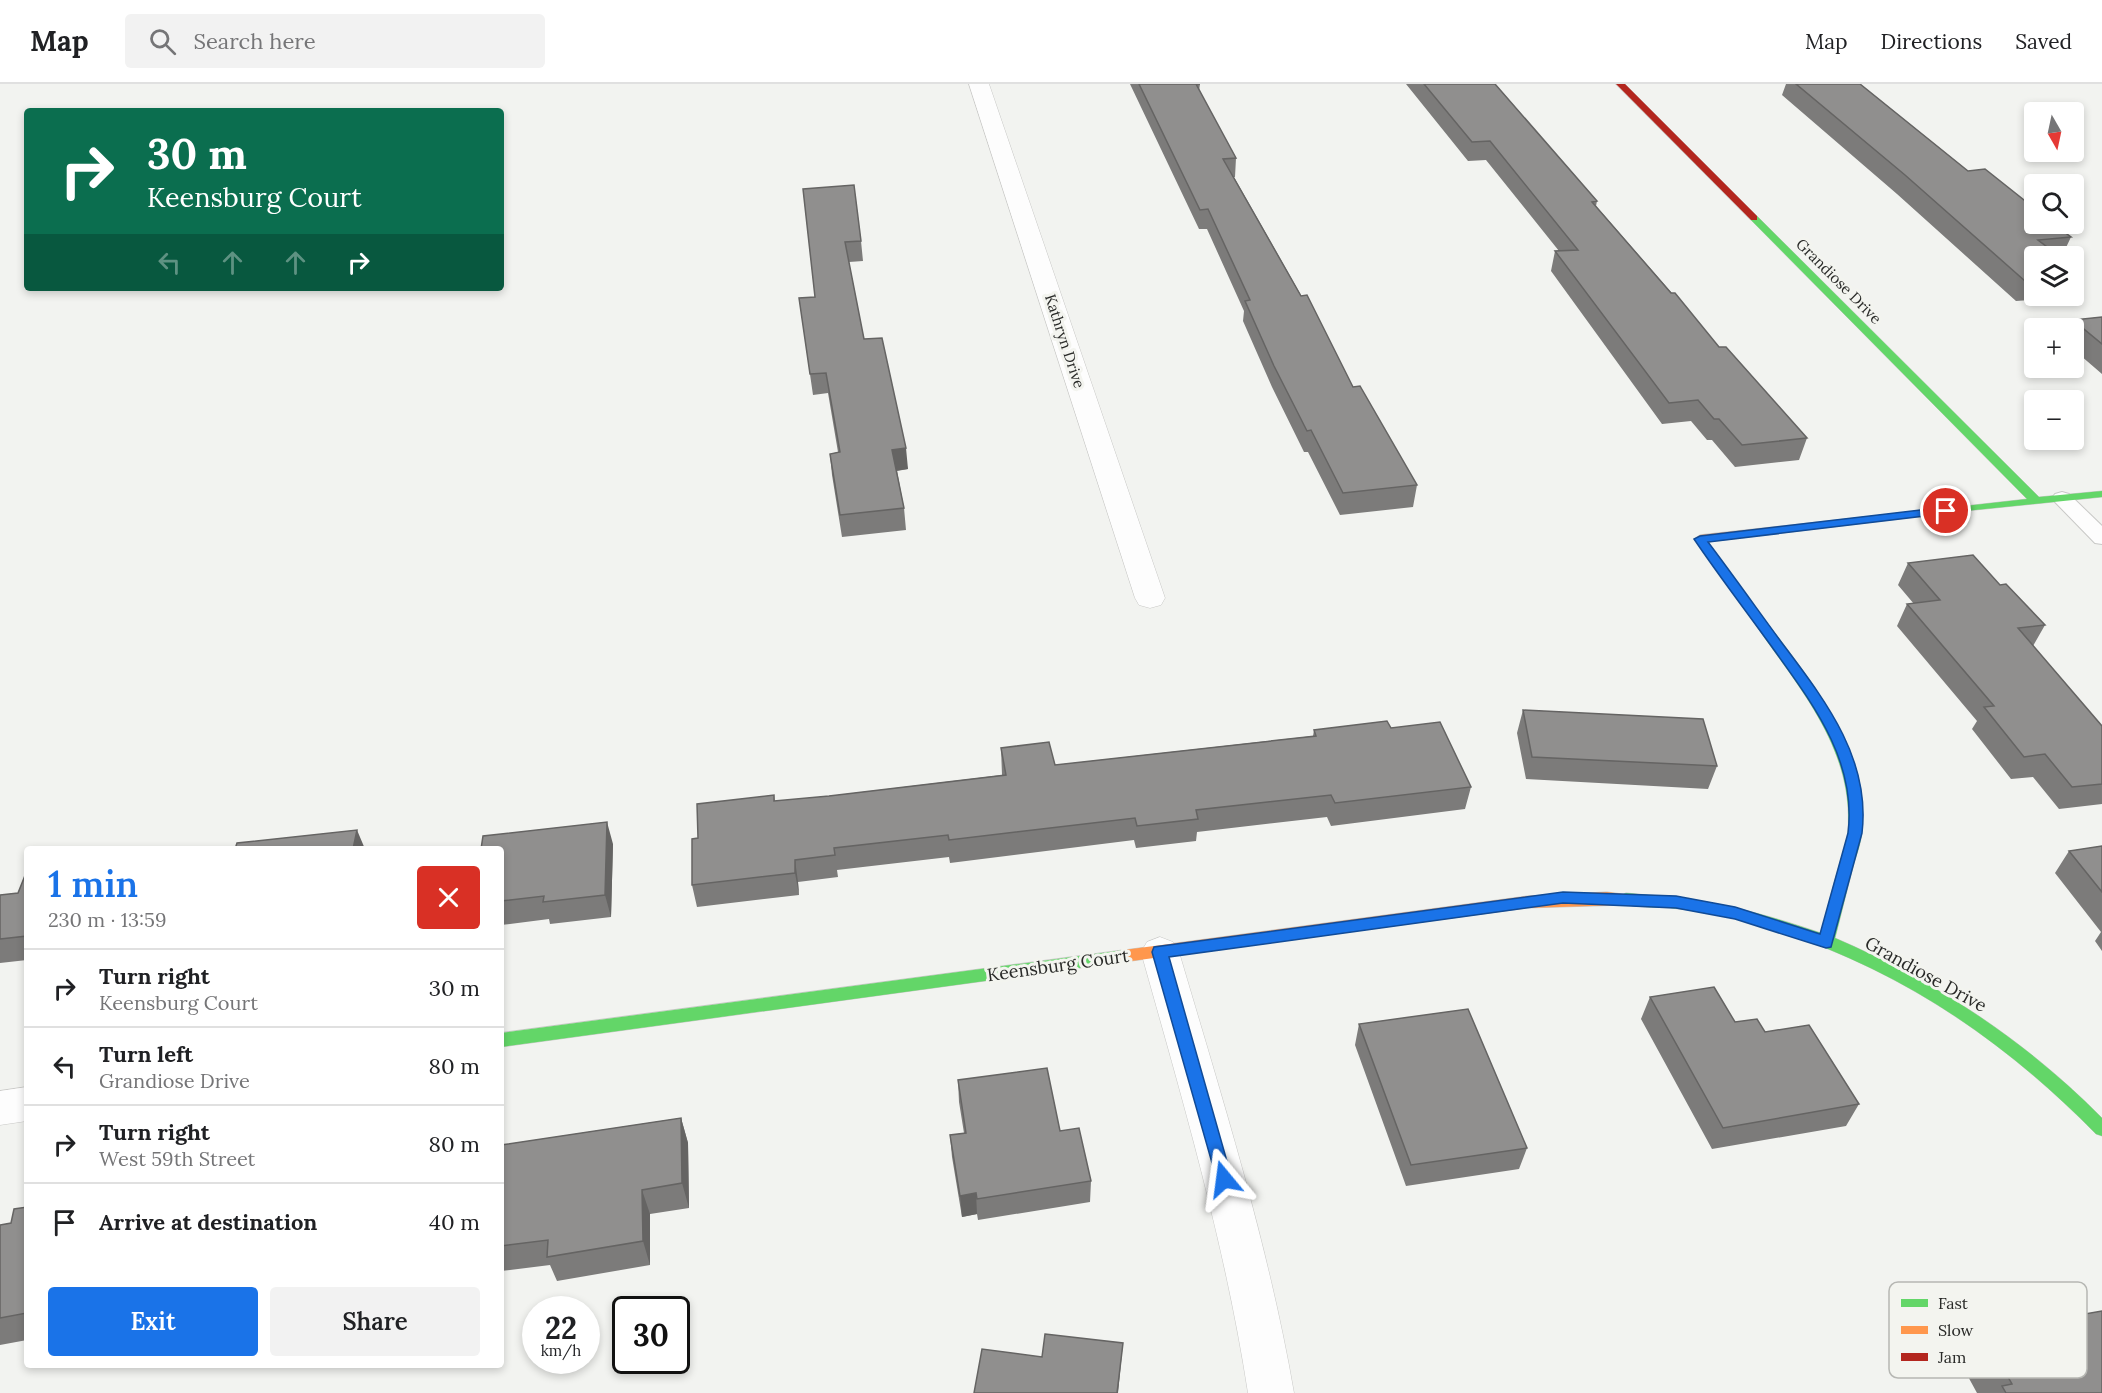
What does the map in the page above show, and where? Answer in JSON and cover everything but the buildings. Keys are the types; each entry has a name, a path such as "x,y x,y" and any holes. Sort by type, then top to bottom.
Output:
{"street":[{"name":"Kathryn Drive","path":"979,84 1150,598"},
{"name":"Grandiose Drive","path":"1620,84 2035,501"},
{"path":"1826,942 1855,833 1857,816 1848,760 1832,723 1811,691 1700,539 2102,494"},
{"name":"Keensburg Court","path":"504,1040 1563,897 1676,902 1735,913 1826,942"},
{"name":"Grandiose Drive","path":"1826,942 1882,966 1993,1032 2044,1073 2102,1129"},
{"path":"1160,952 1249,1269 1262,1330 1271,1393"},
{"path":"0,1108 24,1104"}],"lane":[{"path":"2062,498 2102,538"}],"traffic: fast":[{"path":"1754,218 2035,500"},
{"path":"1911,515 2102,494"},
{"path":"1757,618 1811,691 1839,743 1849,771 1855,800 1855,830 1826,942"},
{"path":"1626,899 1685,904 1734,913 1830,942 1876,963 1920,986 2004,1041 2066,1092 2102,1129"},
{"path":"504,1040 1124,956"}],"traffic: slow":[{"path":"1757,618 1700,539 1911,515"},
{"path":"1124,956 1527,902 1626,899"}],"traffic: jam":[{"path":"1620,84 1754,218"}],"route":[{"path":"1224,1179 1160,952 1563,897 1676,902 1735,913 1826,942 1855,833 1857,816 1848,760 1832,723 1811,691 1700,539 1946,511"}]}
